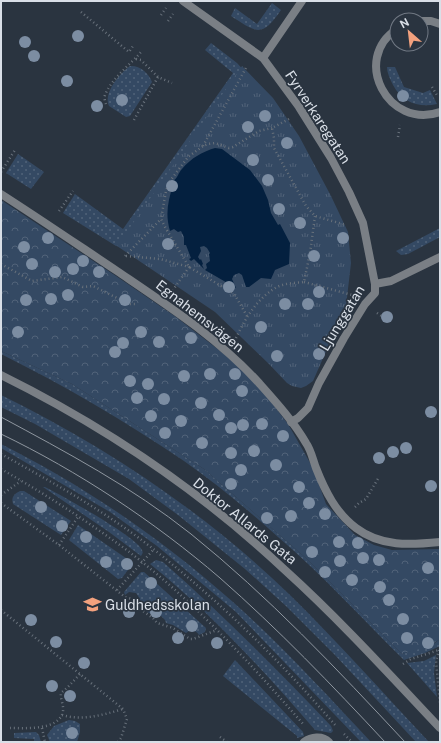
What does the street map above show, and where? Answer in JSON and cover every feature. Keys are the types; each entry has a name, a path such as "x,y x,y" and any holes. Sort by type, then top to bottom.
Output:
{"street":[{"name":"Fyrverkaregatan","path":"183,1 263,58 299,107 331,158 363,223 375,284"},
{"path":"263,58 302,1"},
{"path":"429,21 440,24"},
{"path":"389,36 386,38 378,56 376,66 379,85 390,102 406,112 426,115 440,112"},
{"name":"Egnahemsvägen","path":"1,194 161,300 229,352 259,383 307,444 327,495 340,512 356,528 372,538 393,544 408,545 440,542"},
{"name":"Ljunggatan","path":"291,422 298,418 308,408 319,383 365,304 375,293 375,284 391,281 440,257"},
{"name":"Doktor Allards Gata","path":"1,375 100,430 163,472 223,516 306,590 440,728"},
{"path":"304,742 316,737 329,742"}],"path":[{"path":"161,15 166,8"},
{"path":"81,12 128,52 133,46"},
{"path":"168,21 173,14"},
{"path":"106,104 104,100 105,95 116,78 141,52"},
{"path":"135,59 141,60 158,77 172,83"},
{"path":"111,267 125,256 161,219 166,191 170,181 188,157 203,146 247,66"},
{"path":"134,120 158,77"},
{"path":"432,87 440,101"},
{"path":"203,146 215,144 229,148 233,147 259,131 272,128 289,119 299,107"},
{"path":"272,128 274,148 306,206 315,216 351,227 363,223"},
{"path":"1,172 15,150"},
{"path":"59,211 73,191"},
{"path":"304,282 310,254 315,216"},
{"path":"161,219 190,267"},
{"path":"125,256 160,259 190,267 232,293 248,316"},
{"path":"1,264 32,281 62,277 83,287 93,286 129,304 149,306 161,300 190,267"},
{"path":"229,352 248,316 265,296 277,287 288,284 304,282 351,295 383,317"},
{"path":"1,454 120,524 154,549 222,606 308,692 338,727"},
{"path":"1,469 78,517 141,562 182,597 217,630 316,737"},
{"path":"355,508 359,503 366,499 379,477"},
{"path":"1,495 21,481"},
{"path":"1,503 59,544 125,597 132,599 137,607 153,618 157,623 177,630 190,639 217,630"},
{"path":"59,544 78,517"},
{"path":"116,590 154,549"},
{"path":"1,610 123,709 126,719 121,738 118,742"},
{"path":"403,664 411,659 440,650"},
{"path":"440,650 436,661 440,704"},
{"path":"10,728 42,728 55,721 62,715 63,712 61,693 80,674"},
{"path":"62,715 70,718 85,718 105,715 123,709"},
{"path":"42,728 45,742"},
{"path":"341,731 352,742"},
{"path":"220,737 227,742"}],"green space":[{"path":"272,3 281,10 264,29 253,29 231,16 235,8 257,24"},
{"path":"211,43 237,63 261,89 125,247 116,246 63,213 75,194 123,229 233,73 205,50"},
{"path":"130,66 143,70 152,82 130,116 126,117 109,106 108,95 117,78"},
{"path":"242,66 273,98 299,136 331,196 348,232 351,263 346,306 313,381 301,388 287,383 215,312 117,246"},
{"path":"387,67 395,67 404,87 423,93 430,90 437,104 423,105 406,100 393,85 388,74"},
{"path":"18,154 44,172 31,189 6,173"},
{"path":"1,200 176,317 224,354 255,381 288,424 313,468 326,504 355,535 374,545 392,550 440,549 440,639 427,647 402,654 307,559 204,469 72,384 1,351"},
{"path":"440,228 440,237 408,254 401,255 396,251"},
{"path":"1,351 72,384 204,469 307,559 402,654 435,643 440,639 440,646 404,660 327,582 295,552 244,507 208,479 162,446 117,418 71,391 1,354"},
{"path":"1,395 78,436 116,459 190,510 224,537 258,565 308,613 429,742 416,742 334,654 286,606 245,569 178,515 129,479 35,424 1,407"},
{"path":"1,444 32,460 93,496 179,557 233,602 269,636 304,670 371,742 361,742 236,612 157,546 110,512 1,448"},
{"path":"43,487 113,526 137,544 143,553 141,556 109,532"},
{"path":"24,491 71,521 61,535 13,504 12,499 16,493"},
{"path":"78,525 133,563 122,578 118,579 69,540"},
{"path":"156,560 163,562 228,622 311,705 331,726 333,731 331,733 315,730 216,622 150,564"},
{"path":"141,572 144,572 206,628 205,632 199,635 193,631 186,633 173,625 166,623 161,616 152,614 138,605 140,599 136,593 129,592 125,595 124,592"},
{"path":"436,655 434,673 437,697 407,663 424,661"},
{"path":"235,660 303,732 304,736 297,738 297,736 223,676"},
{"path":"69,720 80,724 80,732 77,742 50,742 47,735 54,726"},
{"path":"36,732 39,735 41,742 34,742 34,739 14,738 14,733"}],"shaded area":[{"path":"215,148 222,149 250,170 262,186 268,200 271,213 278,225 280,224 290,243 289,264 275,270 271,279 261,278 249,287 246,287 242,275 239,273 234,275 232,279 236,288 205,270 207,268 206,264 210,261 210,253 204,246 200,247 201,251 198,257 200,260 201,259 204,269 194,259 191,261 189,259 191,258 186,245 184,245 184,237 181,231 178,232 174,229 170,231 168,225 168,208 173,181 185,165 201,154"}],"tram line":[{"path":"1,417 98,471 146,501 191,534 275,608 328,660 405,742"},
{"path":"1,434 59,464 87,481 115,499 195,557 242,597 284,637 385,742"}],"place":[{"name":"Guldhedsskolan","path":"92,605"}]}
